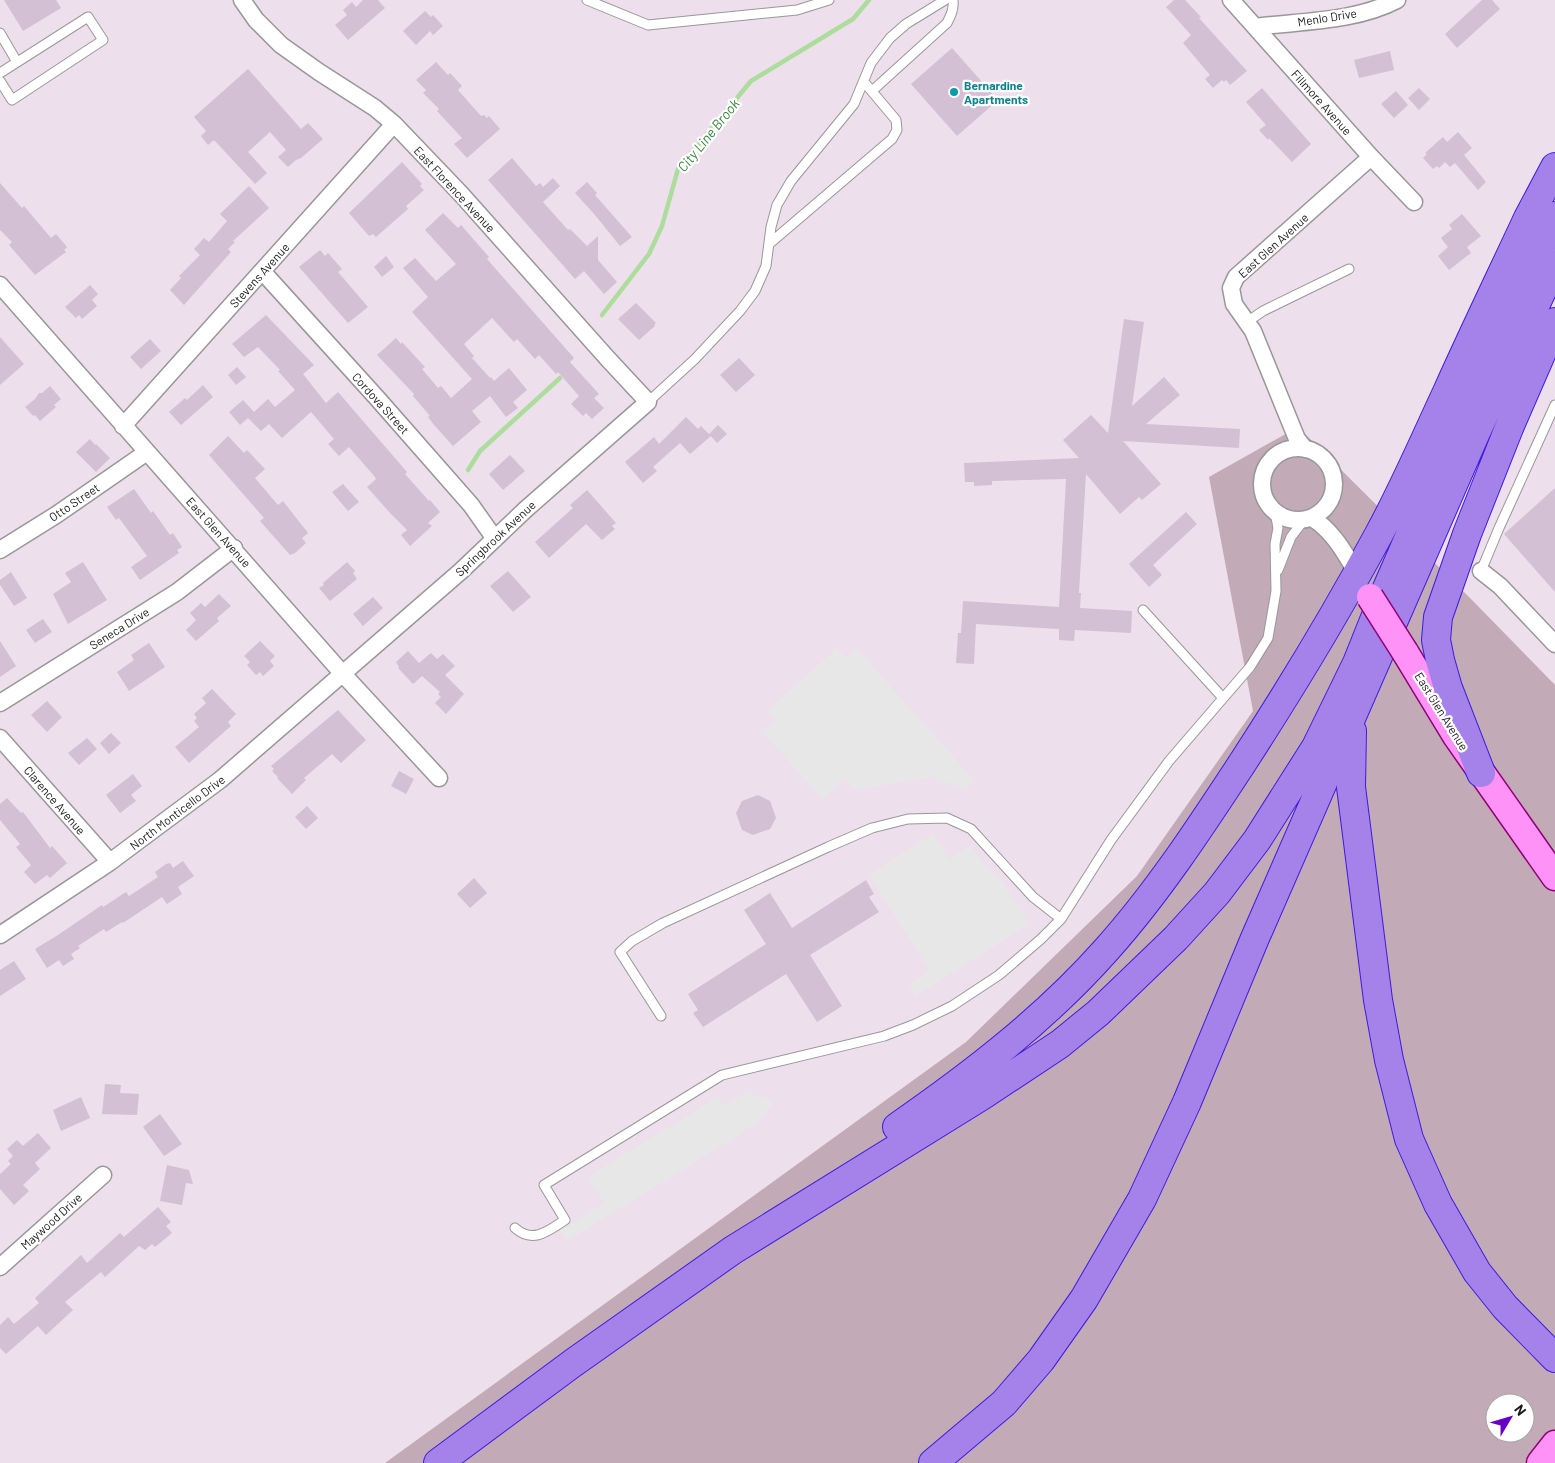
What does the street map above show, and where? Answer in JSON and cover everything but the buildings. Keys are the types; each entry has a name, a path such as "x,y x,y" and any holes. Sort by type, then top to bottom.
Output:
{"highway":[{"path":"478,1433 573,1348 661,1282 932,1103 1003,1048 1078,980 1108,948 1137,913 1218,801 1301,671 1399,495 1528,218 1555,167"},
{"path":"438,1463 580,1357 734,1250 991,1090 1060,1044 1098,1013 1176,938 1217,893 1257,840 1316,747 1357,663 1387,588 1485,364 1555,216"},
{"path":"933,1463 1004,1403 1041,1360 1084,1299 1142,1199 1167,1148 1255,938 1477,430 1555,263"},
{"path":"1481,773 1448,688 1440,660 1436,640 1438,617 1467,534 1555,322"},
{"path":"1357,708 1351,738 1351,787 1378,1000 1389,1060 1409,1139 1438,1204 1477,1272 1505,1307 1555,1358"}],"main road":[{"name":"East Glen Avenue","path":"1356,573 1456,736 1555,877"},
{"path":"1540,1463 1555,1444"}],"street":[{"name":"East Florence Avenue","path":"242,0 256,20 281,45 375,108 394,124 462,194 648,402"},
{"name":"Fillmore Avenue","path":"1231,0 1371,157 1414,202"},
{"name":"Menlo Drive","path":"1255,27 1342,17 1385,6 1397,0"},
{"name":"Stevens Avenue","path":"123,426 394,124"},
{"name":"East Glen Avenue","path":"1336,540 1327,505 1332,498 1334,486 1332,473 1327,462 1318,454 1305,449 1297,439 1253,331 1234,304 1231,288 1236,277 1371,157"},
{"name":"Cordova Street","path":"262,271 471,505 495,538"},
{"name":"East Glen Avenue","path":"0,285 123,426 234,548 342,673 439,778"},
{"name":"Springbrook Avenue","path":"342,673 461,571 525,510 648,402"},
{"name":"East Glen Avenue","path":"1284,406 1284,429 1275,456 1265,469 1262,486 1264,497 1270,507 1279,515 1291,520 1308,519 1323,525 1336,540 1356,573"},
{"path":"1275,456 1285,450 1305,449"},
{"name":"Otto Street","path":"0,550 56,515 147,452"},
{"path":"1308,519 1327,505"},
{"name":"Seneca Drive","path":"0,703 177,592 234,548"},
{"path":"1481,571 1500,586 1555,644"},
{"name":"North Monticello Drive","path":"0,935 110,862 220,780 342,673"},
{"name":"Clarence Avenue","path":"0,738 110,862"},
{"name":"Maywood Drive","path":"0,1267 103,1175"}],"lane":[{"path":"588,0 648,25 797,10 829,0"},
{"path":"648,402 695,359 740,311 755,291 766,266 771,227 777,205 791,181 854,104 871,62 890,38 906,24 945,0"},
{"path":"872,91 946,23 952,14 953,0"},
{"path":"0,73 88,17 103,40 12,100 0,81"},
{"path":"0,33 17,62"},
{"path":"769,244 892,139 897,130 896,120 864,82"},
{"path":"1246,322 1263,311 1349,269"},
{"path":"1481,571 1555,405"},
{"path":"516,1228 521,1233 533,1237 565,1220 544,1185 722,1075 884,1036 913,1025 952,1006 999,975 1041,939 1061,919 1111,840 1169,761 1250,667 1268,638 1276,591 1275,544 1278,528 1275,512"},
{"path":"1275,580 1291,537 1308,519"},
{"path":"1143,610 1223,698"},
{"path":"661,1016 620,952 632,941 663,923 828,847 872,828 908,819 948,818 971,829 1033,897 1061,919"}],"shaded area":[{"path":"1298,427 1555,685 1555,1463 385,1463 966,1042 1137,876 1253,711 1209,477"},
{"path":"837,648 846,658 857,649 974,780 964,789 933,777 855,790 845,779 823,799 763,733 776,721 767,711"},
{"path":"933,834 949,859 971,845 985,867 1000,878 1029,924 916,996 909,985 930,971 869,875"},
{"path":"747,1092 774,1102 759,1121 567,1241 561,1230 604,1203 588,1177 718,1097 724,1106"}],"waterway":[{"name":"City Line Brook","path":"602,315 649,254 662,226 678,169 751,81 853,19 869,0"},
{"name":"City Line Brook","path":"468,470 480,451 560,378"}],"place":[{"name":"Bernardine Apartments","path":"954,92"}]}
